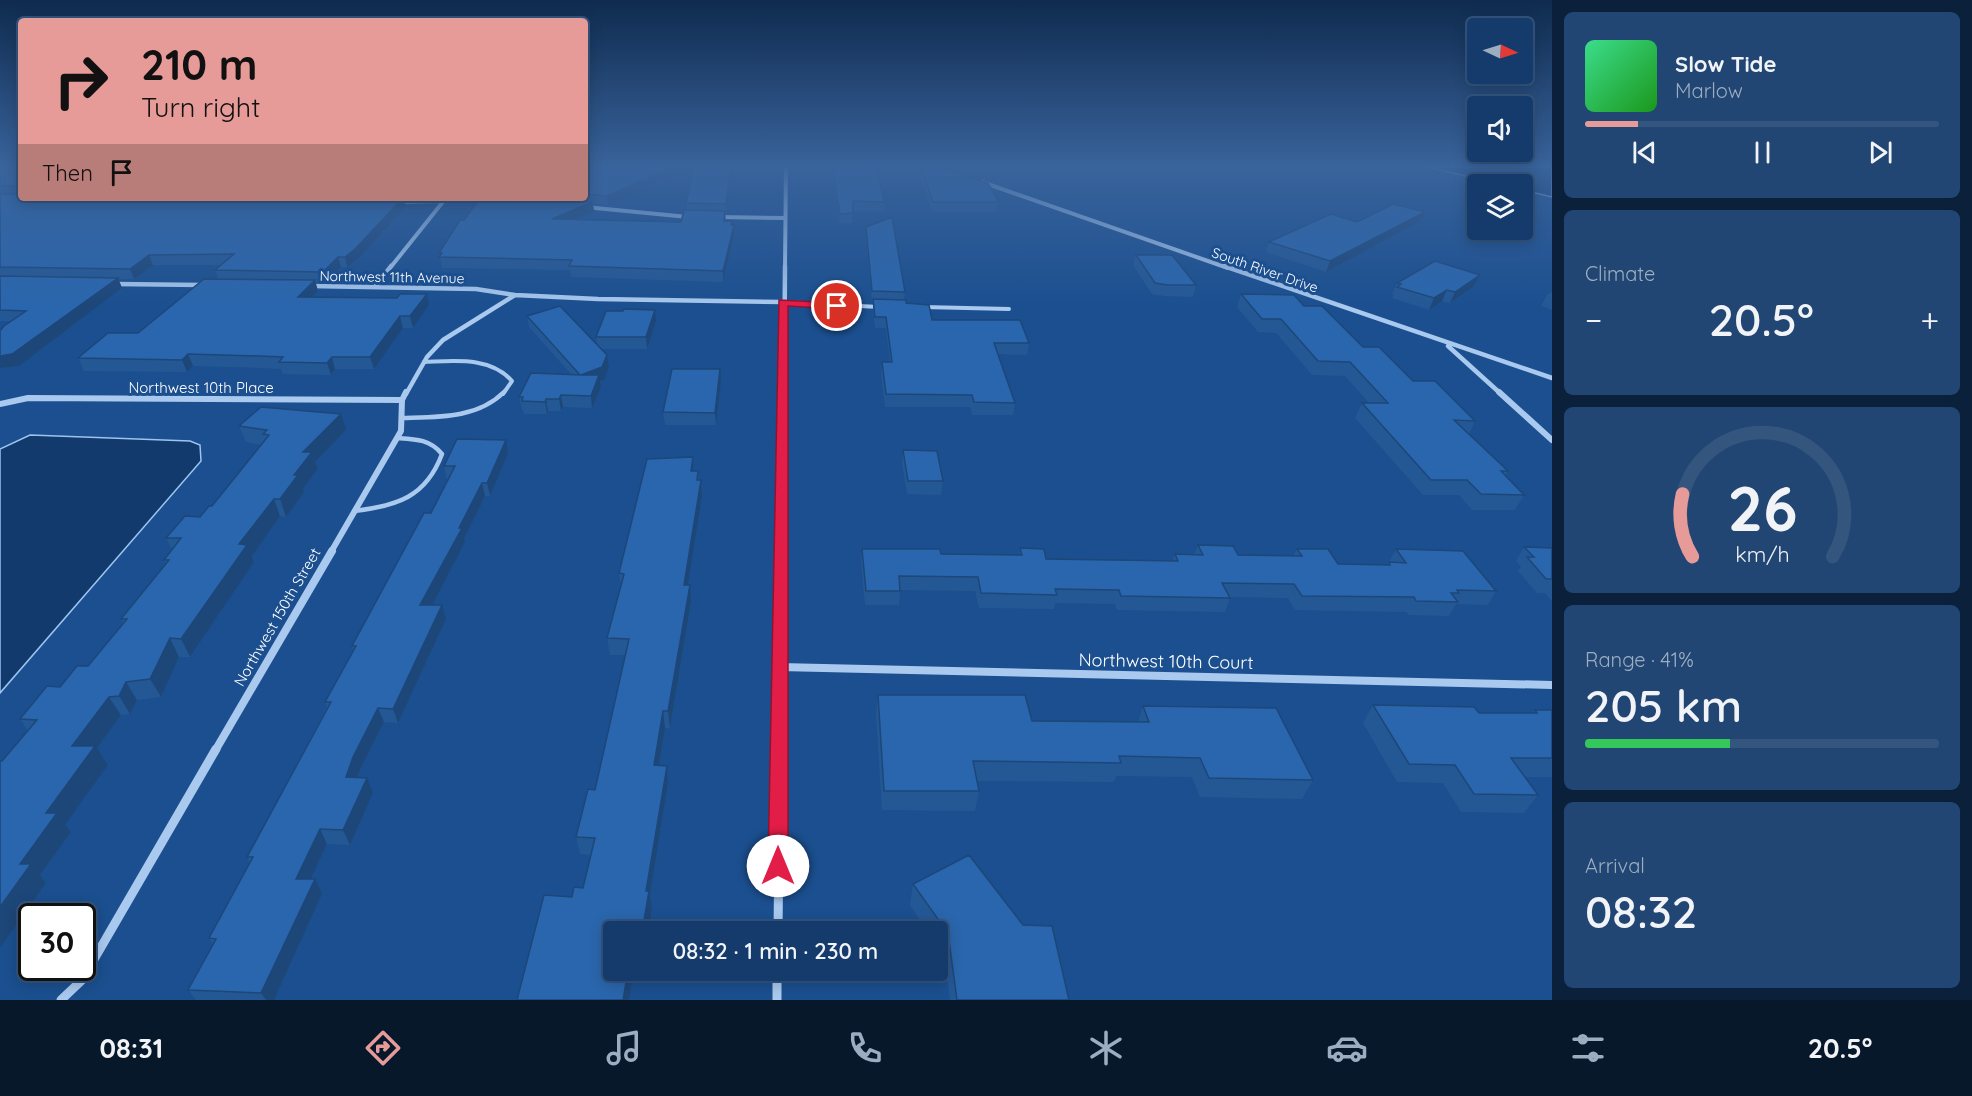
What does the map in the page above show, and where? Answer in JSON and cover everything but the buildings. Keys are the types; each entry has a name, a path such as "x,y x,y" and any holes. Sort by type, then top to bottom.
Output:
{"street":[{"path":"375,287 433,214"},
{"path":"656,214 694,217"},
{"path":"778,921 784,214"},
{"name":"South River Drive","path":"1071,214 1446,344 1552,378"},
{"path":"716,217 784,218"},
{"path":"105,283 211,285"},
{"name":"Northwest 11th Avenue","path":"304,286 476,289 515,296 783,302"},
{"path":"402,400 424,362 443,340 515,296"},
{"path":"1446,344 1552,440"},
{"name":"Northwest 10th Place","path":"0,404 28,398 402,400"},
{"name":"Northwest 150th Street","path":"61,1000 82,980 401,431 402,400"},
{"name":"Northwest 10th Court","path":"780,667 1552,685"},
{"path":"777,981 777,1000"}],"lane":[{"path":"783,302 884,307"},
{"path":"918,307 1009,309"},
{"path":"402,418 456,415 472,411 502,396 512,381 507,373 498,368 462,362 424,362"},
{"path":"354,511 395,505 418,493 433,477 442,454 436,445 426,441 397,438"}],"water":[{"path":"30,435 190,441 200,445 201,461 0,693 0,449"}],"route":[{"path":"778,866 783,302 837,306"}]}
